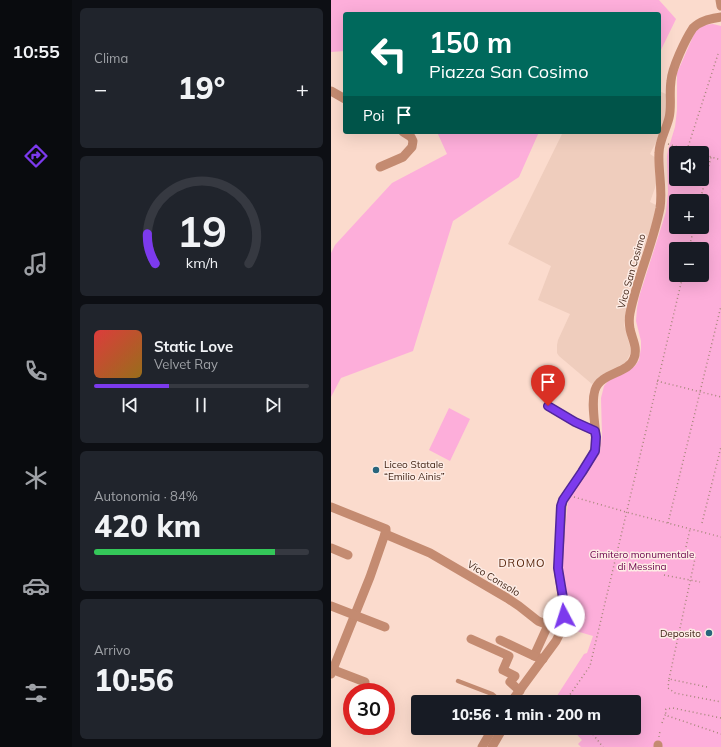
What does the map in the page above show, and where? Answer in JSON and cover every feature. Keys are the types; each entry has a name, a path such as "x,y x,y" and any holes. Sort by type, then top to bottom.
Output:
{"street":[{"path":"720,0 721,6"},
{"name":"Vico San Cosimo","path":"517,695 539,658 559,636 564,622 564,604 558,568 561,506 563,500 595,451 596,437 593,403 595,390 603,380 633,362 635,353 634,342 629,324 630,313 660,208 661,181 659,151 670,117 671,78 674,68 693,28 700,22 721,17"},
{"path":"331,92 343,98"},
{"path":"380,167 403,156 412,147 413,141 411,137 406,134"},
{"path":"548,406 575,422 595,431"},
{"path":"331,507 386,529 370,577 331,671 365,682"},
{"name":"Vico Consolo","path":"385,534 430,553 507,598 537,621 549,623 539,658"},
{"path":"331,548 348,555"},
{"path":"331,606 385,627"},
{"path":"471,639 509,656 503,670 515,676 510,682 520,691"},
{"path":"500,640 539,658"},
{"path":"482,747 487,735"},
{"path":"492,747 499,735"}],"lane":[{"path":"457,681 493,695"}],"path":[{"path":"688,146 719,51"},
{"path":"661,142 674,146"},
{"path":"702,194 711,157 721,160"},
{"path":"570,695 591,666 681,282"},
{"path":"669,524 721,306"},
{"path":"657,381 721,397"},
{"path":"702,523 721,447"},
{"path":"567,494 626,512 721,537"},
{"path":"686,547 690,529"},
{"path":"696,554 668,688 675,693 721,702"},
{"path":"664,574 700,582"},
{"path":"669,679 707,687"},
{"path":"662,723 666,709 673,708 721,718"},
{"path":"666,713 668,716 721,734"},
{"path":"594,735 603,747"}],"shaded area":[{"path":"661,92 666,94 667,108 664,126 661,132"},
{"path":"562,134 660,134 650,154 656,158 657,182 650,202 656,205 654,218 625,302 626,309 624,325 631,350 626,362 622,366 599,377 592,384 559,356 557,353 558,340 570,314 538,300 551,266 508,244"}],"green space":[{"path":"331,0 659,0 676,19 661,50 661,12 343,12 343,51 331,52"},
{"name":"Cimitero monumentale di Messina","path":"713,24 721,26 721,747 581,747 578,744 582,740 577,735 641,735 641,695 558,695 584,654 587,653 593,636 566,628 561,566 568,501 600,452 602,435 601,398 604,386 609,380 635,366 639,360 641,341 636,321 637,308 639,297 666,212 668,192 667,156 669,147 669,186 709,186 709,146 669,146 675,127 677,110 677,73 695,32 703,25"},
{"path":"438,134 538,134 519,177 453,221 413,351 341,378 331,397 331,253 335,245 392,183 447,154"},
{"path":"449,408 470,419 450,461 429,450"}],"place":[{"name":"Liceo Statale “Emilio Ainis”","path":"376,470"},
{"name":"Deposito","path":"709,633"}],"district":[{"name":"DROMO","path":"522,563"}],"route":[{"path":"548,406 575,422 595,431 596,437 595,451 593,455 563,500 561,506 558,568 564,604 564,616"}]}
